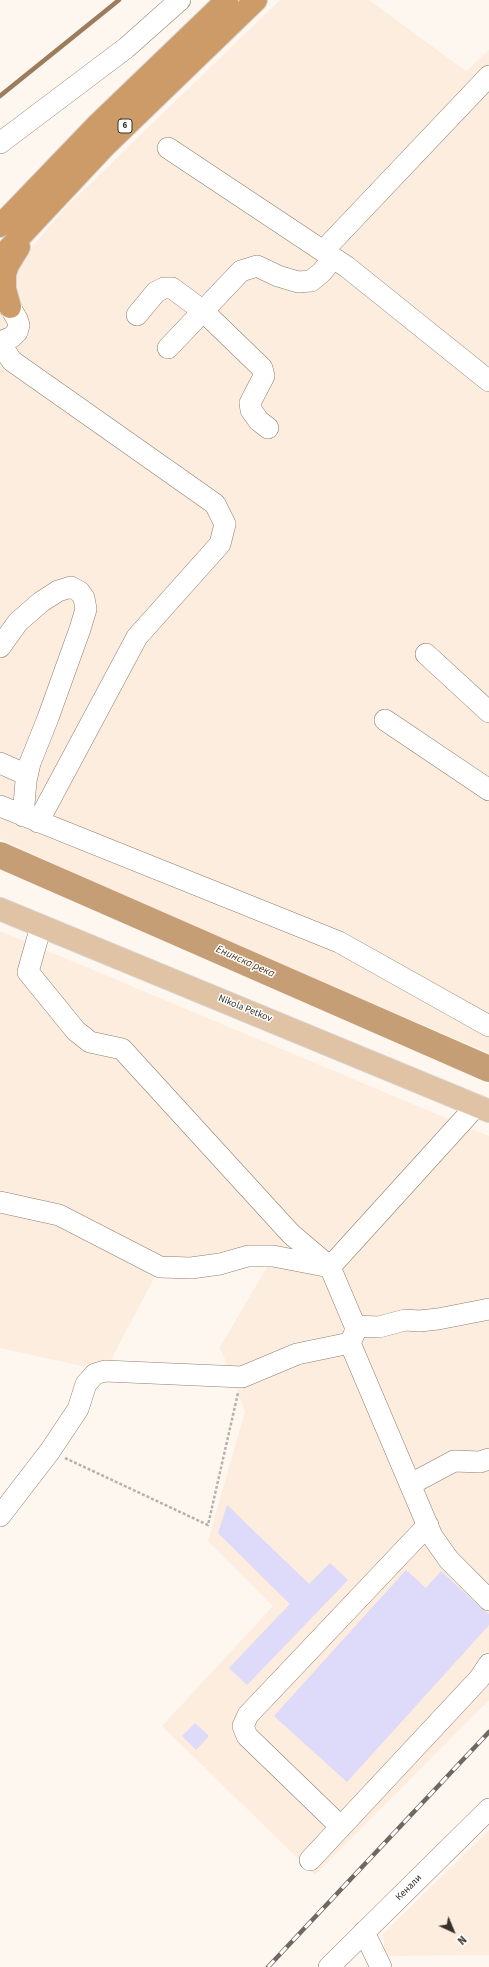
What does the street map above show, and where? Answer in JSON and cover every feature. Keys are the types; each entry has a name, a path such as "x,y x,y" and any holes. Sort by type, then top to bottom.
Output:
{"highway":[{"name":"6","path":"0,258 95,127 227,0"},
{"name":"6","path":"0,226 106,145 256,0"},
{"path":"0,215 50,188"},
{"path":"5,305 5,274 8,265 50,188"}],"main road":[{"name":"Nikola Petkov","path":"0,909 485,1102"}],"street":[{"path":"0,143 126,48 180,0"},
{"path":"168,348 241,271 257,266 278,276 298,282 311,281 322,272 328,255 489,76"},
{"path":"168,148 347,267 489,380"},
{"path":"137,315 156,292 164,288 172,288 202,311 262,368 264,376 250,403 251,410 259,421 268,428"},
{"path":"5,305 17,319 19,325 17,332 12,338 0,343 12,361 215,504 225,524 220,544 137,637 30,819"},
{"path":"0,647 18,622 41,602 58,591 71,588 80,592 84,598 86,609 80,629 30,763 27,775 30,819"},
{"path":"426,654 489,712"},
{"path":"385,720 489,790"},
{"path":"0,763 27,775"},
{"path":"0,806 339,942 489,1026"},
{"path":"41,926 28,972 76,1031 90,1042 122,1049 291,1234 330,1267 353,1334 432,1536 449,1560 489,1600"},
{"path":"330,1267 485,1102"},
{"path":"0,1202 59,1215 160,1267 191,1268 220,1264 248,1256 279,1257 330,1267"},
{"path":"0,1516 50,1451 78,1409 86,1384 95,1374 105,1371 242,1377 296,1354 353,1334 406,1320 419,1321 438,1319 489,1309"},
{"path":"411,1484 454,1461 480,1462 489,1459"},
{"path":"341,1826 247,1736 243,1726 248,1715 428,1526"},
{"path":"310,1860 479,1679 489,1664"},
{"name":"Кенали","path":"329,1967 489,1809"},
{"path":"364,1932 381,1967"}],"path":[{"path":"50,1451 208,1525 242,1377"}],"shaded area":[{"path":"280,0 369,0 466,71 489,50 489,1053 174,919 0,839 0,285 65,208"},
{"path":"0,931 489,1136 489,1700 315,1875 162,1726 273,1606 208,1541 245,1411 220,1347 273,1257 160,1267 105,1371 0,1348"},
{"path":"489,1830 489,1955 385,1956 383,1934"}],"building":[{"path":"227,1505 309,1584 330,1563 348,1580 247,1685 229,1668 290,1604 218,1533"},
{"path":"406,1570 426,1588 441,1571 489,1614 489,1625 347,1782 274,1716"},
{"path":"195,1723 209,1736 196,1750 182,1736"}],"waterway":[{"path":"0,96 119,0"},
{"name":"Енинска река","path":"0,855 489,1069"}],"railway":[{"path":"268,1967 489,1732"}]}
